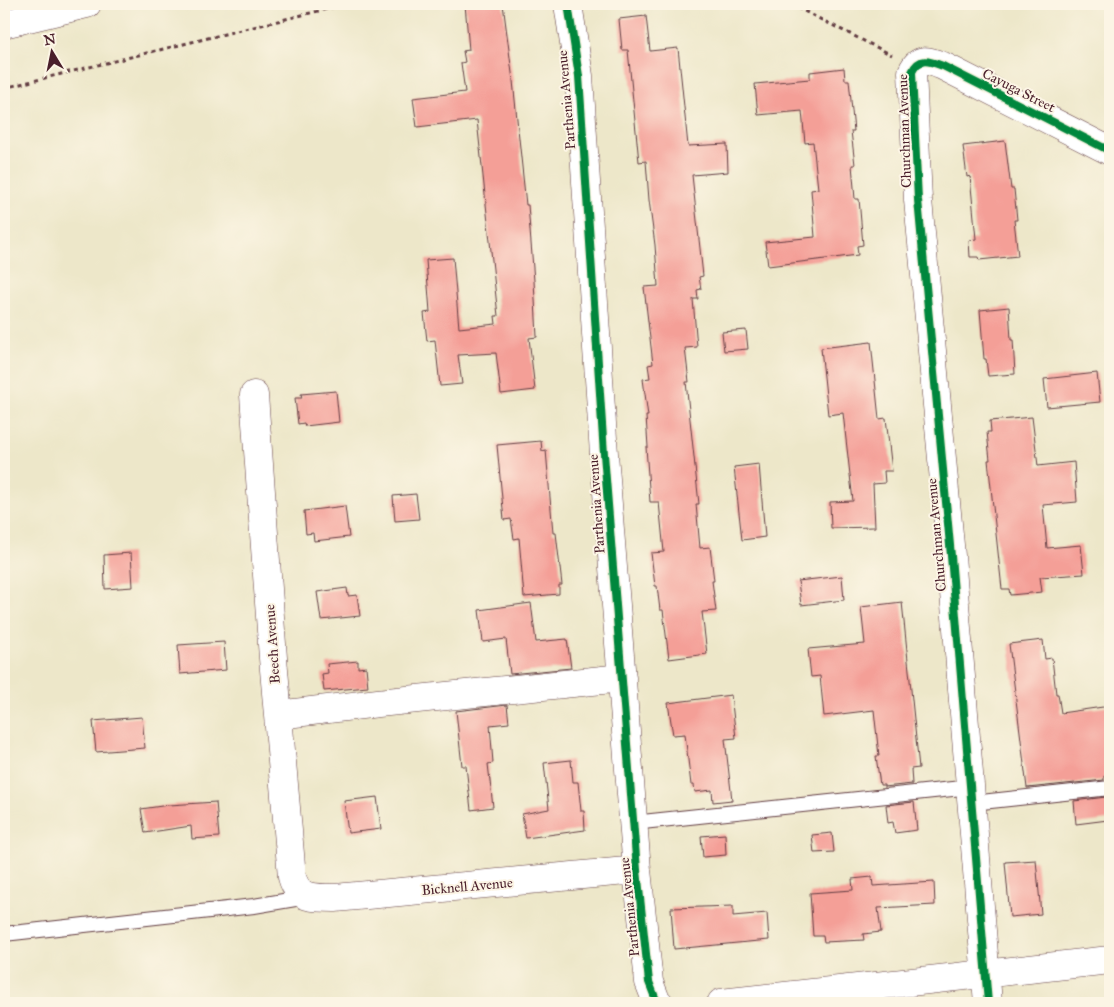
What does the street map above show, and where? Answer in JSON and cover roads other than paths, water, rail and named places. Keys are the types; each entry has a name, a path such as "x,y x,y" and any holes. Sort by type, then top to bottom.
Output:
{"main road":[{"path":"4,24 87,4"},
{"name":"Parthenia Avenue","path":"568,4 579,76 604,454 637,870 649,982 658,1002"},
{"name":"Cayuga Street","path":"915,66 929,60 943,66 1110,151"},
{"name":"Churchman Avenue","path":"915,66 912,72 918,200 972,795 988,1003"},
{"name":"Beech Avenue","path":"254,396 292,877 294,885 303,894"},
{"path":"278,715 622,678"},
{"name":"Bicknell Avenue","path":"303,894 334,898 637,870"},
{"path":"721,1003 828,997 985,974 1110,960"}],"lane":[{"path":"634,823 972,795 1110,788"},
{"path":"4,934 254,906 303,894"}]}
